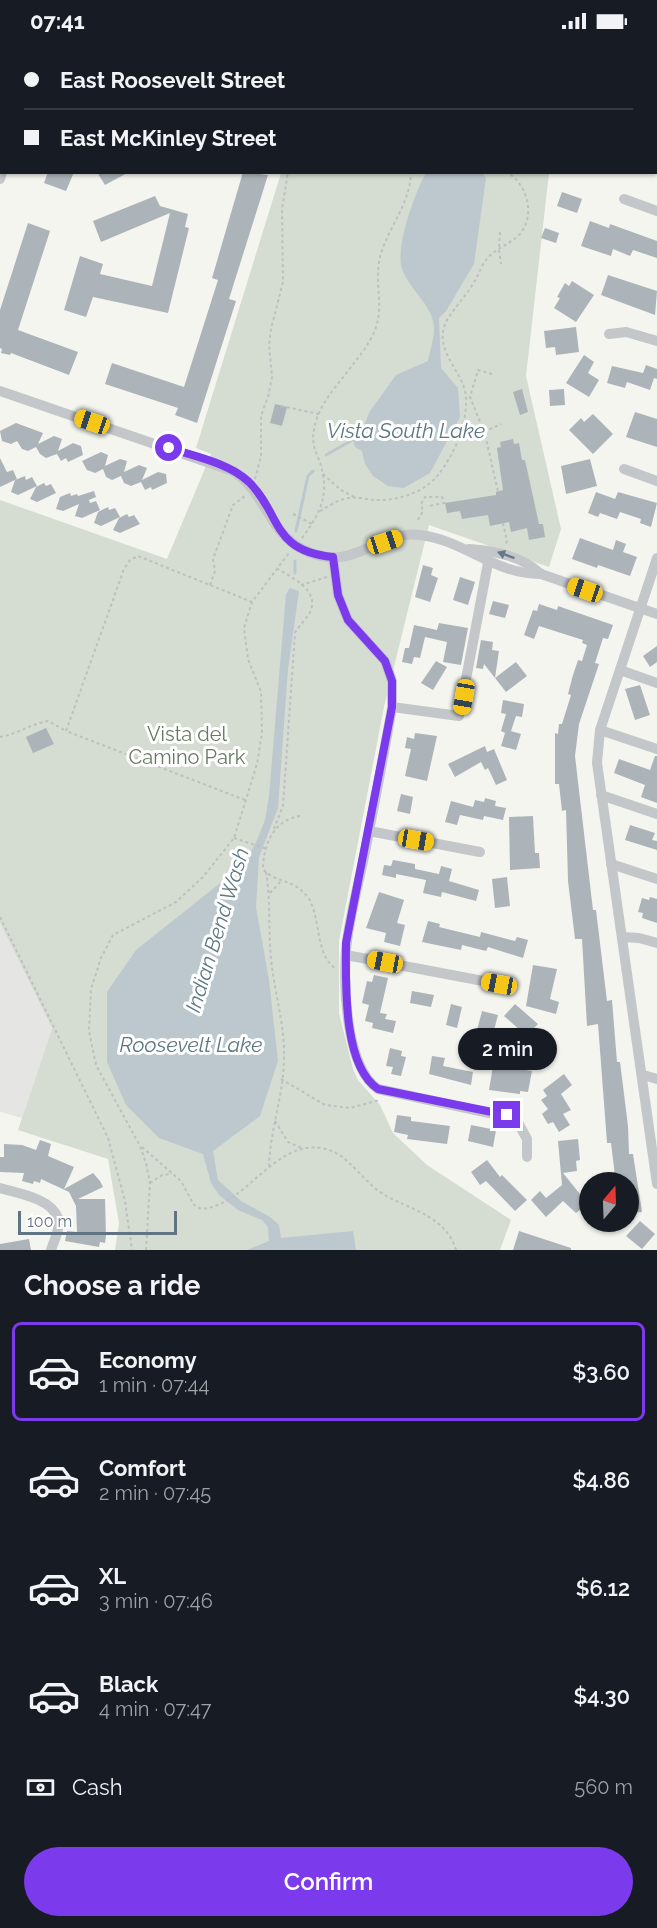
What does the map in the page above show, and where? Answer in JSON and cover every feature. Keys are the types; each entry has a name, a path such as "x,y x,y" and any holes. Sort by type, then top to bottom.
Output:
{"street":[{"path":"624,199 657,211"},
{"path":"609,334 626,332 657,341"},
{"path":"0,391 226,468 252,486 288,540 310,553 333,557 358,554 409,534 429,537 466,549 488,563 524,574 541,574 657,614"},
{"path":"624,469 657,481"},
{"path":"466,549 492,550 529,563 541,574"},
{"path":"333,557 338,595 348,620 385,661 392,681 392,707 346,955 345,986 350,1030 366,1077 380,1094 516,1119 527,1139 527,1157"},
{"path":"657,558 600,730 597,763 654,1143 657,1184"},
{"path":"392,707 459,716 488,563"},
{"path":"620,670 657,683"},
{"path":"600,730 657,749"},
{"path":"601,795 657,814"},
{"path":"369,831 480,852"},
{"path":"611,864 657,879"},
{"path":"622,937 639,938 657,943"},
{"path":"346,955 499,984"},
{"path":"643,1075 657,1079"},
{"path":"0,1188 49,1206 58,1218 58,1230 51,1250"}],"path":[{"path":"210,585 215,571 213,559 233,505 241,500 252,486 259,469 261,416 272,377 269,345 271,329 284,282 282,209 288,174"},
{"path":"301,539 320,511 323,474 312,444 319,414 375,331 381,308 378,264 385,242 402,211 410,186 411,174"},
{"path":"320,511 347,498 377,500 398,498 417,491 436,477 450,459 460,430 466,398 462,384 447,358 444,341 445,324 487,259 519,235 528,216 525,192 519,181 510,174"},
{"path":"500,232 501,264"},
{"path":"492,374 478,370 470,397 484,432 498,492"},
{"path":"281,406 319,414"},
{"path":"484,432 501,424"},
{"path":"323,474 341,490 357,498"},
{"path":"418,520 423,511 421,504 425,497 442,497 444,503 429,506"},
{"path":"293,514 312,524"},
{"path":"503,523 507,541 505,549"},
{"path":"146,1250 150,1183 140,1146 96,1065 89,1030 91,989 101,957 113,935 176,902 203,877 234,838 257,764 262,733 261,692 248,659 244,628 252,602 291,550"},
{"path":"66,731 124,569 130,560 138,556 252,602"},
{"path":"269,1167 284,1058 280,1010 270,957 270,893 263,861 265,849 283,806 295,633 311,611 312,598 308,590 278,569"},
{"path":"301,585 328,577"},
{"path":"0,737 30,724 48,721 66,731 245,800"},
{"path":"274,829 289,817 300,816"},
{"path":"234,838 265,849"},
{"path":"266,872 296,885 308,898 315,911 326,957 336,971"},
{"path":"270,893 282,880"},
{"path":"0,917 108,1138 125,1200 132,1250"},
{"path":"281,1079 325,1105 350,1108 380,1094"},
{"path":"274,1120 276,1128 288,1142 306,1149 336,1153 375,1189 435,1220 446,1231 456,1250"},
{"path":"140,1146 181,1181 194,1205 209,1208 220,1204 292,1152 306,1149"},
{"path":"150,1183 162,1175 173,1174"}],"shaded area":[{"path":"0,923 52,1028 22,1118 0,1112"}],"green space":[{"name":"Vista del Camino Park","path":"281,174 549,174 526,376 561,529 549,567 429,525 384,707 339,941 339,1013 353,1069 358,1080 380,1105 393,1133 427,1165 511,1220 500,1250 115,1250 119,1223 108,1159 18,1130 52,1028 0,923 0,500 167,559 211,454 196,448"}],"water":[{"name":"Vista South Lake","path":"426,174 483,174 486,178 474,264 446,311 439,318 441,368 458,388 460,417 430,473 404,488 388,486 373,476 365,464 362,451 355,447 351,433 363,428 370,411 396,375 428,361 434,329 433,320 426,305 405,277 401,259 401,247 407,220"},
{"name":"Roosevelt Lake","path":"290,588 299,591 288,669 278,808 259,857 256,907 269,980 278,1061 260,1116 213,1151 218,1180 241,1201 270,1217 279,1225 281,1238 353,1231 356,1250 247,1250 269,1241 268,1227 262,1220 238,1210 219,1195 211,1183 203,1154 159,1138 126,1105 107,1062 107,992 136,950 219,884 248,857 265,820 286,594"}],"building":[{"path":"47,174 73,174 66,191 44,183"},
{"path":"98,174 125,174 105,185"},
{"path":"242,174 268,175 229,299 236,301 197,423 175,415 178,408 105,384 112,363 184,387 218,280 212,278"},
{"path":"562,192 582,199 577,213 557,206"},
{"path":"155,196 160,206 188,214 185,227 189,228 168,313 93,297 86,317 64,310 80,256 103,264 100,274 152,286 170,213 101,242 93,221"},
{"path":"590,221 609,228 610,224 657,241 657,258 633,250 630,256 613,249 611,256 581,246"},
{"path":"28,223 50,231 18,330 78,352 69,375 11,353 10,355 1,353 0,310"},
{"path":"545,228 559,233 556,243 541,238"},
{"path":"608,275 657,291 655,315 601,295"},
{"path":"572,281 594,295 576,322 554,308 565,283 569,286"},
{"path":"576,327 579,352 556,355 555,347 546,348 544,331"},
{"path":"584,355 594,362 588,373 599,380 589,397 566,383"},
{"path":"646,365 657,369 657,379 654,378 650,390 627,382 625,388 607,383 612,366 643,373"},
{"path":"522,389 528,412 520,415 513,392"},
{"path":"564,389 565,405 550,406 549,390"},
{"path":"275,404 287,407 282,426 270,423"},
{"path":"635,412 657,419 657,447 626,437"},
{"path":"593,414 613,434 593,454 569,430 581,418 584,422"},
{"path":"16,423 43,433 38,444 54,436 62,439 58,451 73,443 81,446 83,455 68,462 66,458 61,461 57,454 46,458 36,447 28,451 22,449 17,441 11,444 2,441 0,431"},
{"path":"513,439 514,444 519,443 522,460 525,460 539,524 543,524 545,537 529,540 527,528 511,532 509,522 490,526 488,515 462,519 460,511 447,513 445,503 496,495 496,492 503,490 497,448 501,447 500,442"},
{"path":"101,452 108,455 105,466 120,459 127,461 124,472 139,465 147,468 142,480 158,472 166,474 167,483 152,490 151,487 145,490 141,482 131,486 124,483 121,476 112,480 106,477 103,469 95,473 87,470 82,461"},
{"path":"0,458 7,472 13,470 17,479 0,487"},
{"path":"590,459 597,486 566,494 561,466"},
{"path":"25,476 26,480 32,477 37,486 18,495 11,492 15,480"},
{"path":"44,483 46,486 51,484 56,493 37,502 30,499 36,487"},
{"path":"94,491 96,497 89,500 90,503 96,501 100,510 82,518 75,516 79,504 63,511 56,509 60,497 70,493 71,496 77,494 78,496"},
{"path":"596,492 615,499 618,492 657,503 651,527 640,523 641,519 620,512 617,519 600,513 598,517 588,513"},
{"path":"108,507 109,510 115,508 120,517 101,526 94,523 98,512"},
{"path":"127,514 129,517 134,515 140,524 120,533 113,530 119,518"},
{"path":"580,538 613,550 616,540 626,544 623,552 637,557 630,576 572,559"},
{"path":"423,565 433,568 431,575 438,578 430,602 415,597"},
{"path":"460,577 475,582 468,605 453,600"},
{"path":"493,601 509,605 505,618 489,614"},
{"path":"539,604 557,610 558,606 613,625 608,639 603,638 595,663 599,664 579,724 575,756 593,910 596,910 607,1001 612,1000 617,1062 620,1062 628,1126 629,1154 633,1154 636,1172 615,1172 611,1143 607,1143 598,1024 587,1026 582,939 575,939 568,881 566,810 562,811 559,784 555,784 555,733 558,734 559,724 562,724 571,695 568,694 573,675 578,660 582,661 587,645 582,643 583,640 539,626 534,639 524,635 533,610 537,611"},
{"path":"439,623 468,628 461,665 443,662 447,642 425,637 420,658 414,657 412,664 402,662 405,648 409,648 414,625 437,630"},
{"path":"481,640 493,642 492,650 499,651 495,678 484,664 483,669 476,668"},
{"path":"657,646 657,662 650,667 643,656"},
{"path":"436,661 447,667 433,690 421,683"},
{"path":"516,662 527,676 506,692 495,678"},
{"path":"640,685 650,715 635,720 625,689"},
{"path":"503,700 524,704 522,717 516,716 511,731 521,734 516,750 501,746 505,733 501,731 506,714 501,713"},
{"path":"46,728 54,744 33,753 26,737"},
{"path":"415,733 437,736 427,781 405,776 411,749 405,748 407,737 414,739"},
{"path":"485,746 487,752 494,749 507,780 496,785 488,768 485,770 481,762 455,777 448,764"},
{"path":"657,756 657,803 641,797 645,785 614,773 619,759 650,770"},
{"path":"401,794 413,797 410,814 397,811"},
{"path":"485,798 496,801 495,806 506,808 503,820 484,816 483,820 460,815 457,825 445,822 451,801 473,807 475,800 484,802"},
{"path":"533,816 535,853 539,853 540,868 510,870 509,817"},
{"path":"630,825 655,833 652,840 657,841 657,850 625,840"},
{"path":"393,860 415,864 415,869 439,874 441,866 452,869 449,881 479,890 476,901 442,892 441,897 423,893 426,880 396,874 396,878 382,875 384,865 391,866"},
{"path":"507,877 510,906 495,908 492,879"},
{"path":"379,892 404,900 397,923 405,925 400,946 384,942 386,933 366,928"},
{"path":"650,897 657,899 657,923 642,918 643,913 638,912 642,898 649,900"},
{"path":"428,921 440,924 439,927 480,937 481,932 515,941 517,937 528,940 523,958 488,947 486,951 462,945 461,950 422,942"},
{"path":"533,965 557,969 550,999 559,1002 556,1014 526,1006"},
{"path":"374,975 388,978 380,1013 387,1014 385,1019 396,1021 393,1033 372,1028 373,1023 365,1021 369,1005 362,1003 367,981 372,982"},
{"path":"412,991 434,995 431,1007 410,1003"},
{"path":"451,1004 462,1007 457,1028 446,1025"},
{"path":"515,1004 538,1024 533,1029 537,1033 531,1040 504,1016"},
{"path":"482,1011 498,1015 493,1034 477,1030"},
{"path":"390,1048 402,1051 401,1056 406,1057 401,1076 391,1074 393,1067 386,1066"},
{"path":"432,1056 445,1058 443,1066 473,1072 471,1085 429,1074"},
{"path":"494,1060 508,1063 507,1067 532,1071 528,1092 520,1091 520,1094 489,1090"},
{"path":"564,1074 572,1085 561,1094 571,1110 563,1114 570,1125 559,1132 553,1122 548,1124 542,1114 548,1109 541,1100 547,1096 543,1090"},
{"path":"397,1115 411,1117 411,1121 450,1126 447,1144 407,1139 408,1135 394,1132"},
{"path":"471,1125 496,1130 493,1147 468,1141"},
{"path":"578,1139 580,1160 576,1161 577,1171 563,1173 579,1193 579,1211 576,1213 563,1201 546,1217 531,1200 540,1191 546,1198 562,1185 558,1141"},
{"path":"40,1140 51,1144 48,1156 74,1167 64,1189 93,1173 100,1181 103,1187 78,1199 105,1199 106,1236 105,1243 100,1242 99,1247 65,1241 67,1231 77,1232 76,1206 69,1192 41,1179 40,1183 34,1181 33,1184 22,1181 24,1173 0,1172 0,1157 4,1157 4,1144 22,1145 36,1150"},
{"path":"487,1160 500,1177 502,1175 527,1200 515,1211 486,1181 480,1185 471,1172"},
{"path":"639,1193 642,1212 639,1212"},
{"path":"639,1222 655,1234 642,1249 626,1236 630,1232 639,1232"},
{"path":"519,1231 571,1248 571,1250 513,1250"},
{"path":"29,1239 31,1250 0,1250 0,1244"}],"waterway":[{"name":"Indian Bend Wash","path":"326,455 354,439"},
{"name":"Indian Bend Wash","path":"296,531 308,476 313,471"},
{"name":"Indian Bend Wash","path":"295,561 295,573"}],"route":[{"path":"169,448 226,468 241,476 255,489 276,525 288,540 310,553 333,557 338,595 348,620 385,661 392,681 392,707 346,943 346,997 350,1030 357,1057 366,1077 370,1084 378,1089 507,1115"}]}
